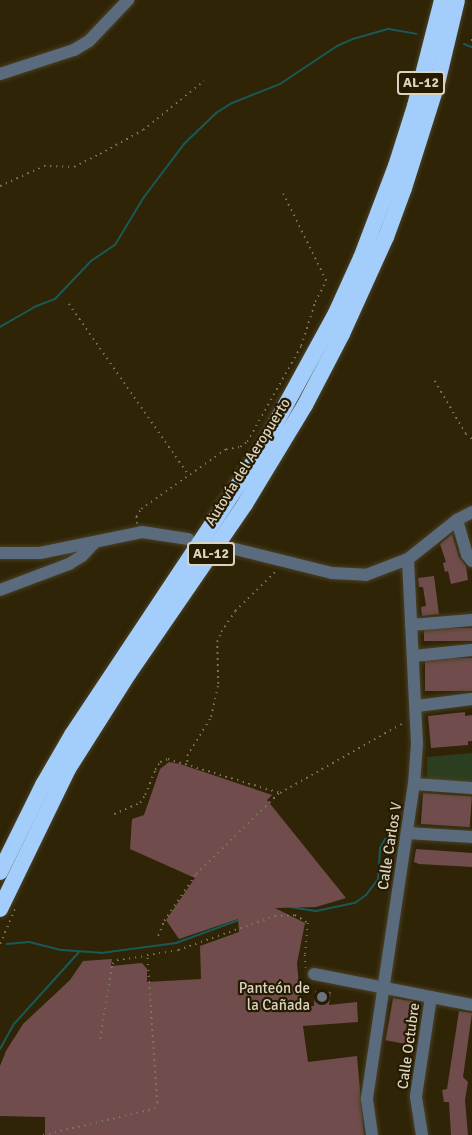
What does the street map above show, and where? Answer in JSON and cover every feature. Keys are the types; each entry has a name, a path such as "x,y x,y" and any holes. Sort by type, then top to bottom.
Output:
{"highway":[{"path":"396,166 430,0"},
{"name":"Autovía del Aeropuerto","path":"0,872 43,785 72,735 218,518 286,409 336,313 361,258 396,166 415,106 442,0"},
{"name":"Autovía del Aeropuerto","path":"0,909 68,769 123,683 245,504 319,379 386,237 437,84 460,0"}],"street":[{"path":"0,74 74,50 89,41 128,0"},
{"path":"231,548 351,575 385,570 408,559 457,520 472,512"},
{"path":"457,520 467,555 472,561"},
{"path":"0,553 40,553 142,532 188,539"},
{"path":"0,590 69,564 82,556 94,543"},
{"name":"Calle Carlos V","path":"372,1135 368,1098 414,784 417,711 408,559"},
{"path":"411,625 472,620"},
{"path":"414,656 472,650"},
{"path":"417,711 472,699"},
{"path":"414,784 472,788"},
{"path":"407,833 472,837"},
{"path":"314,974 472,1005"},
{"name":"Calle Octubre","path":"422,1135 416,1096 431,997"}],"path":[{"path":"0,186 44,166 74,167 100,154 143,130 204,81"},
{"path":"142,532 136,517 141,509 225,449 240,447 247,442 301,346 315,302 326,281 283,194"},
{"path":"69,304 188,475"},
{"path":"435,381 466,434 472,439"},
{"path":"187,763 187,756 211,717 218,684 217,642 221,632 235,610 268,581 285,560"},
{"path":"159,936 164,921 196,874 280,793 417,711"},
{"path":"114,814 140,803 159,762 174,759 280,793"},
{"path":"100,1039 112,964 117,960 178,950 275,916 295,915 308,922 304,964 314,974"},
{"path":"43,1135 154,1109 157,1103 147,955"}],"green space":[{"path":"472,753 472,785 427,782 427,757"}],"building":[{"path":"452,534 459,557 466,566 468,580 451,584 448,571 445,572 443,563 446,562 440,544"},
{"path":"434,576 439,614 422,616 421,607 426,606 423,587 419,587 418,578"},
{"path":"424,628 472,628 472,641 424,641"},
{"path":"425,658 472,658 472,691 425,691"},
{"path":"465,712 465,716 472,715 472,741 468,741 468,745 431,748 428,716"},
{"path":"169,762 272,795 267,800 346,898 316,907 275,908 305,923 297,963 301,1007 314,1006 315,991 331,992 329,1005 357,1002 358,1022 303,1026 308,1062 357,1056 364,1135 45,1135 45,1117 0,1116 0,1066 6,1051 23,1024 70,980 83,961 112,959 111,966 142,963 147,969 147,982 201,979 200,946 239,932 238,919 179,939 166,920 195,878 130,849 132,819 144,815 160,769"},
{"path":"423,793 472,796 470,827 421,824"},
{"path":"416,849 472,853 472,867 419,864 414,862"},
{"path":"393,998 421,1003 413,1045 386,1040"},
{"path":"459,1011 472,1013 463,1077 468,1082 465,1100 468,1135 451,1135 449,1102 444,1102 442,1090 447,1089"}],"waterway":[{"path":"0,327 34,307 55,299 91,261 115,245 144,197 184,144 216,113 232,103 280,84 337,46 353,39 389,29 417,34"},
{"path":"464,44 472,47"},
{"path":"290,907 316,911 355,903 366,895 378,879 380,848 385,839 397,834"},
{"path":"7,944 29,942 62,950 101,953 176,943 239,920"},
{"path":"0,1049 14,1024 79,952"}],"place":[{"name":"Panteón de la Cañada","path":"322,997"}]}
